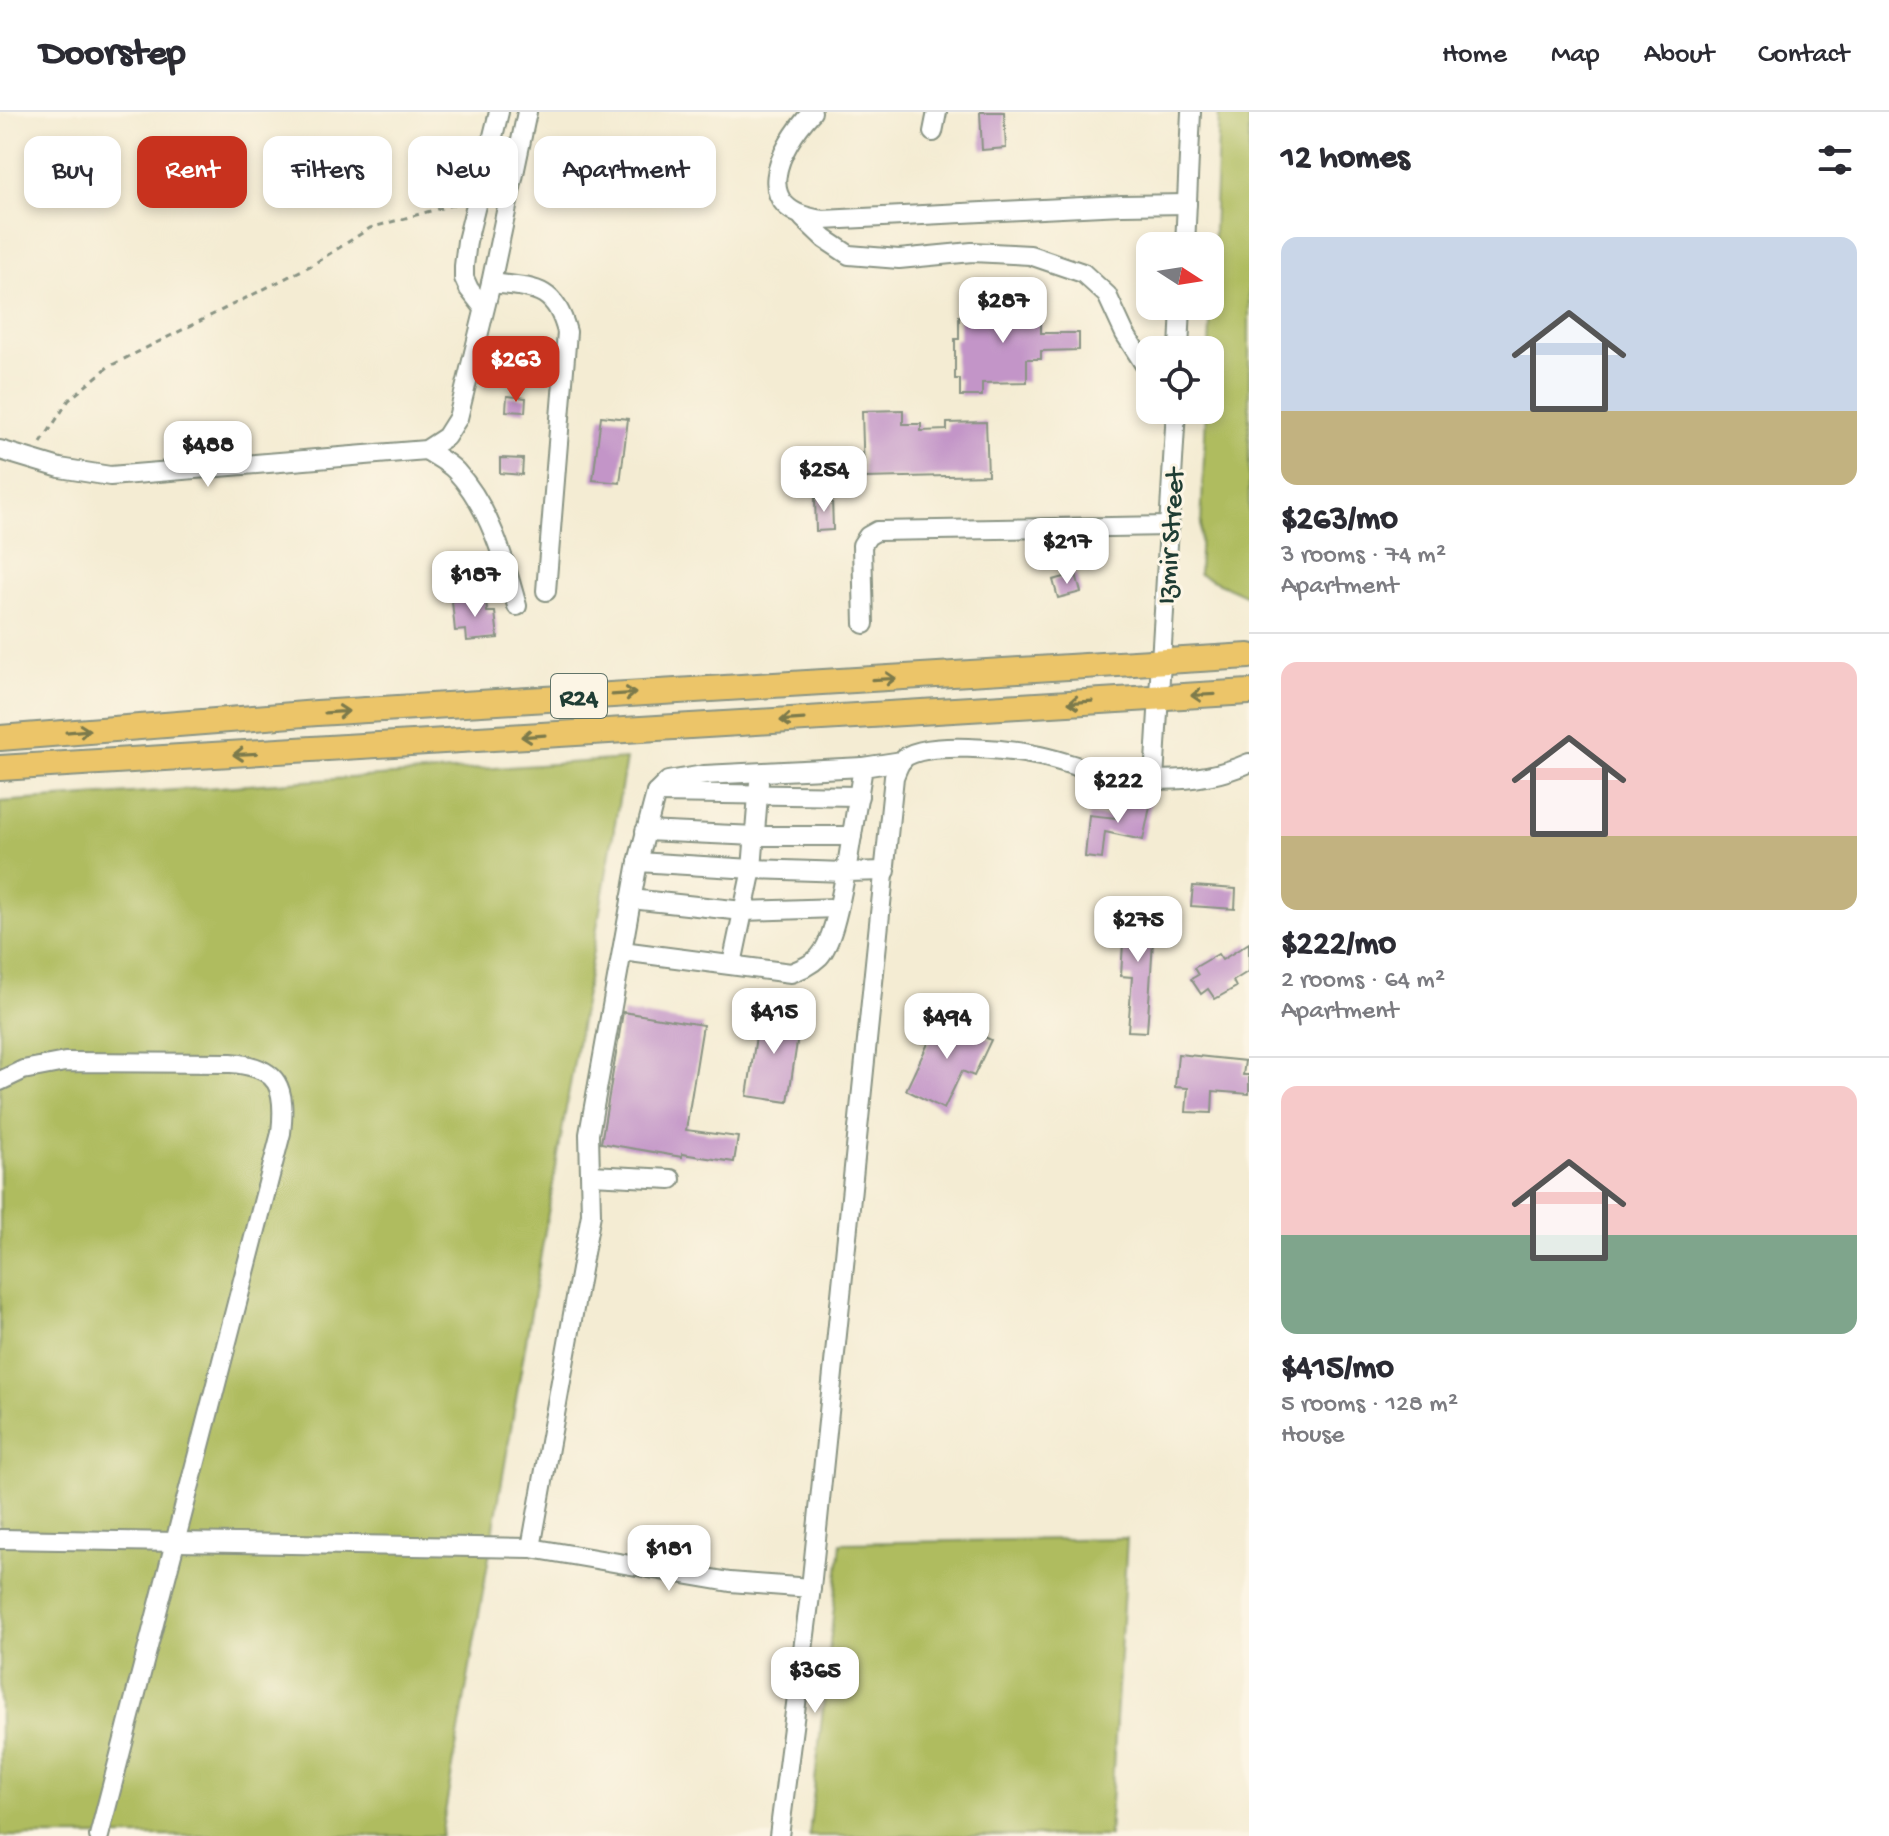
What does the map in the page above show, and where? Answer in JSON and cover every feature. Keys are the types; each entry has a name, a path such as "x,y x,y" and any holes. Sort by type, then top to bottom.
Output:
{"main road":[{"name":"R24","path":"0,738 302,714 1249,656"},
{"name":"R24","path":"0,768 1249,692"}],"street":[{"path":"493,136 499,112"},
{"path":"0,450 89,474 110,476 426,450 446,437 458,418 491,283 527,112"},
{"path":"812,112 798,127 775,173 776,189 791,209 825,239 849,255 899,259 972,252 1030,255 1083,273 1107,295 1136,351"},
{"path":"933,132 937,112"},
{"path":"1186,232 1191,112"},
{"path":"803,218 823,220 1187,204"},
{"path":"476,208 467,241 464,278 483,307"},
{"path":"491,283 546,294 561,308 567,332 546,591"},
{"name":"Izmir Street","path":"1154,779 1175,424"},
{"path":"426,450 455,469 473,494 496,539 517,606"},
{"path":"864,624 862,545 868,536 877,531 1170,526"},
{"path":"531,1548 591,1214 589,1134 638,862 656,793 668,781 704,775 863,767 902,761 917,751 938,747 1037,755 1109,775 1154,779 1211,776 1249,763"},
{"path":"779,1836 811,1588 894,777 902,761"},
{"path":"622,951 791,973 821,956 846,872 863,767"},
{"path":"732,964 752,869 760,772"},
{"path":"656,793 859,796"},
{"path":"645,831 852,836"},
{"path":"638,862 752,869 886,871"},
{"path":"631,899 743,911 837,908"},
{"path":"0,1081 23,1070 65,1062 250,1065 265,1069 279,1086 283,1099 281,1133 99,1836"},
{"path":"591,1175 671,1179"},
{"path":"0,1539 531,1548 730,1582 811,1588"}],"path":[{"path":"30,460 69,400 108,367 312,265 370,228 435,208"}],"green space":[{"path":"1219,112 1249,112 1249,597 1199,574 1205,424 1224,424 1224,336 1210,336 1210,320 1224,320 1224,232 1214,232"},
{"path":"626,759 441,1836 0,1836 0,802"},
{"path":"1127,1538 1109,1836 809,1836 841,1543"}],"building":[{"path":"980,112 1004,112 1006,148 982,150"},
{"path":"1020,298 1041,298 1041,333 1079,333 1079,350 1041,351 1041,359 1027,359 1027,382 982,383 982,396 960,396 960,379 955,379 955,339 959,339 959,316 972,316 972,303 990,303 990,312 1020,312"},
{"path":"507,396 526,398 525,412 506,411"},
{"path":"903,410 903,424 921,424 921,431 947,430 947,423 986,422 988,475 864,478 862,411"},
{"path":"601,416 628,419 620,483 593,480"},
{"path":"500,458 523,459 522,475 500,473"},
{"path":"832,497 833,530 816,531 815,498"},
{"path":"1076,574 1081,592 1058,598 1053,580"},
{"path":"486,598 487,612 495,612 498,638 467,641 466,630 455,631 452,601"},
{"path":"1121,795 1151,802 1143,840 1105,832 1102,859 1085,857 1089,815 1116,818"},
{"path":"1193,886 1236,889 1235,909 1191,906"},
{"path":"1125,910 1155,911 1147,1032 1128,1031 1132,977 1121,976"},
{"path":"1249,943 1249,971 1233,981 1236,987 1215,999 1208,989 1201,994 1191,979 1198,975 1194,968 1218,954 1222,960"},
{"path":"760,1010 801,1016 788,1102 747,1096"},
{"path":"623,1012 703,1025 686,1130 738,1137 734,1162 682,1154 682,1157 601,1143"},
{"path":"941,1016 991,1040 974,1076 962,1071 944,1109 906,1090"},
{"path":"1178,1054 1245,1061 1243,1075 1249,1075 1249,1094 1213,1091 1212,1113 1186,1112 1188,1088 1175,1087"}]}
